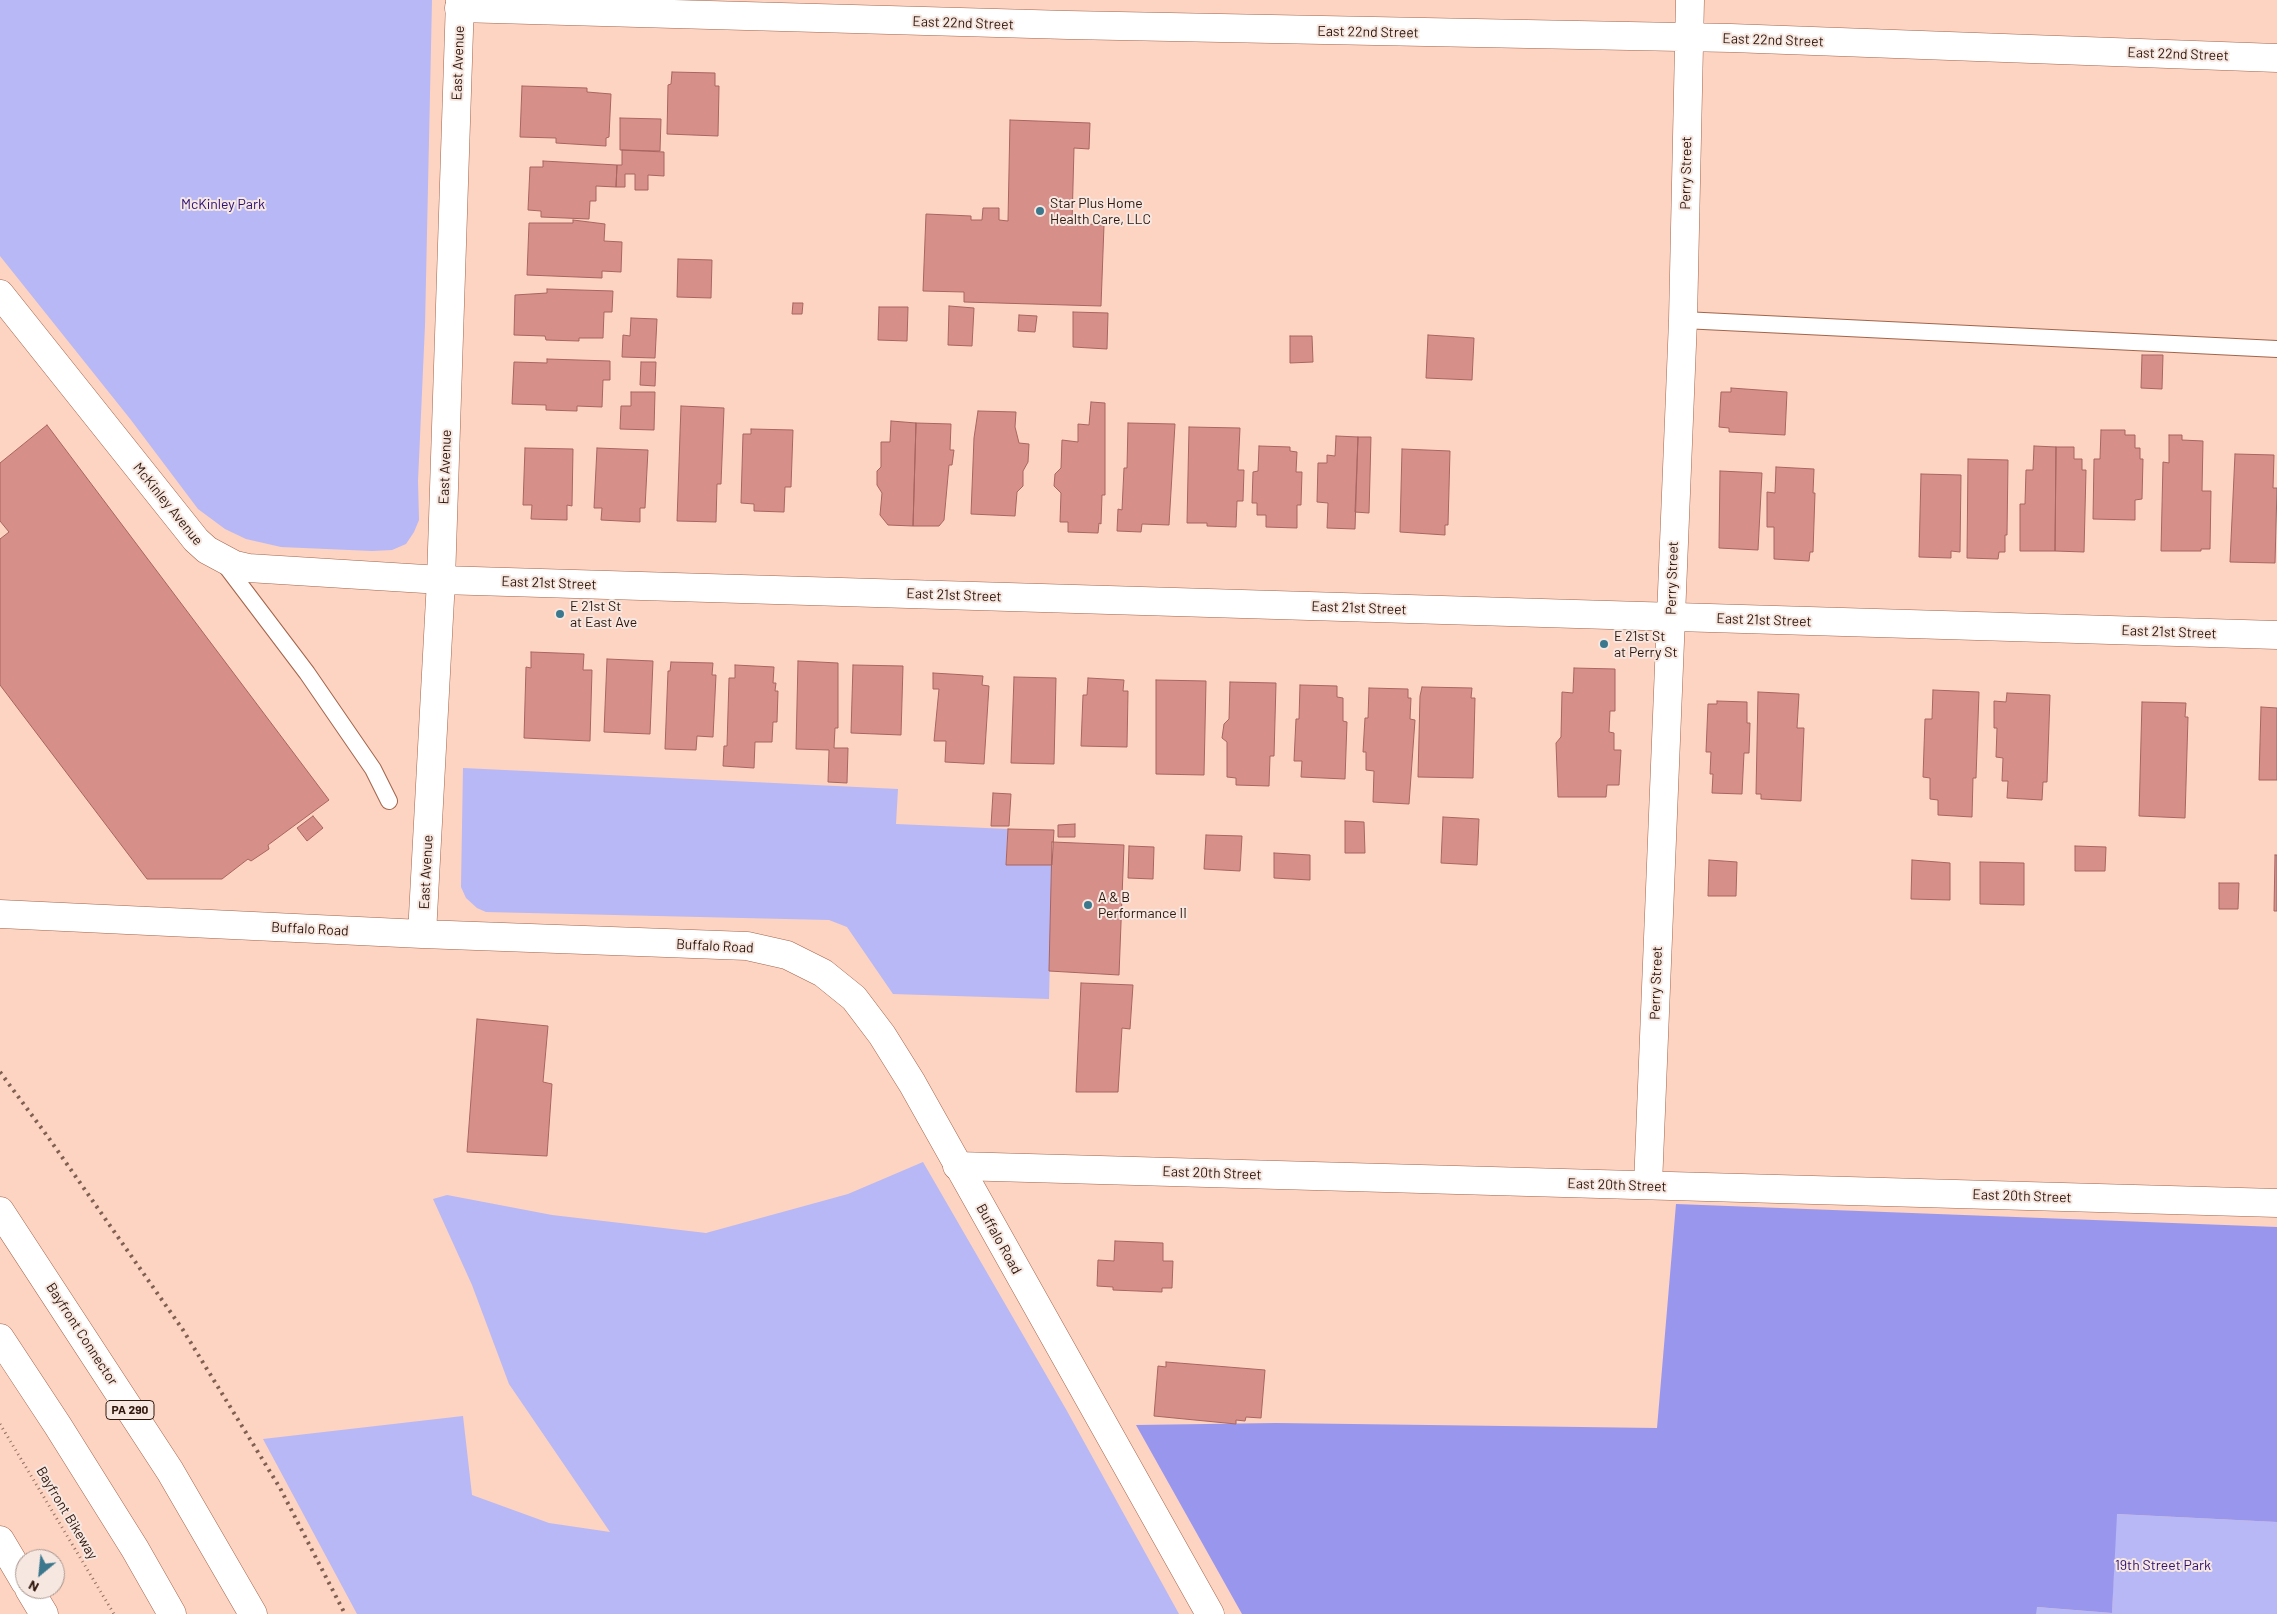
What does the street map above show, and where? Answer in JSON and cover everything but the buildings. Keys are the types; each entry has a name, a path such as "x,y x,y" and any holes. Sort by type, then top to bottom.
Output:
{"main road":[{"name":"Perry Street","path":"1648,1186 1683,320 1690,0"},
{"name":"East 22nd Street","path":"460,4 1068,25 1690,38 2277,58"},
{"name":"East Avenue","path":"422,934 441,580 460,4"},
{"name":"McKinley Avenue","path":"0,294 196,540 220,558 248,568 441,580"},
{"name":"East 21st Street","path":"441,580 2277,635"},
{"name":"Buffalo Road","path":"8,914 422,934 747,946 768,950 803,962 822,973 854,998 882,1035 912,1083 1210,1614"},
{"name":"East 20th Street","path":"957,1166 2277,1203"},
{"name":"Bayfront Connector","path":"0,1211 170,1471 253,1614"},
{"path":"0,1338 135,1549 172,1614"},
{"path":"0,1540 15,1565"},
{"path":"36,1599 44,1614"}],"lane":[{"path":"1683,320 2277,349"},
{"path":"220,558 308,673 373,769 388,801"}],"path":[{"name":"Bayfront Bikeway","path":"0,1424 114,1614"}],"green space":[{"name":"McKinley Park","path":"0,0 432,0 425,325 418,481 419,520 406,544 392,550 372,551 281,547 246,539 225,529 198,509 131,420 0,256"},
{"path":"463,768 898,789 896,824 1008,829 1006,865 1052,865 1049,999 893,994 847,927 829,920 486,912 477,908 466,898 461,887"},
{"path":"923,1162 1067,1411 1179,1614 357,1614 263,1439 463,1416 472,1495 549,1523 610,1532 509,1384 472,1285 433,1199 447,1195 552,1215 706,1233 848,1194"},
{"name":"19th Street Park","path":"2116,1514 2277,1522 2277,1614 2036,1614 2036,1607 2112,1613"}],"shaded area":[{"path":"1676,1204 2277,1227 2277,1522 2117,1514 2112,1613 2037,1607 2036,1614 1242,1614 1136,1425 1276,1423 1657,1428"}],"railway":[{"path":"0,1072 48,1137 183,1330 280,1488 345,1614"}],"place":[{"name":"Star Plus Home Health Care, LLC","path":"1040,211"},
{"name":"E 21st St at East Ave","path":"560,614"},
{"name":"E 21st St at Perry St","path":"1604,644"},
{"name":"A & B Performance II","path":"1088,905"}]}
